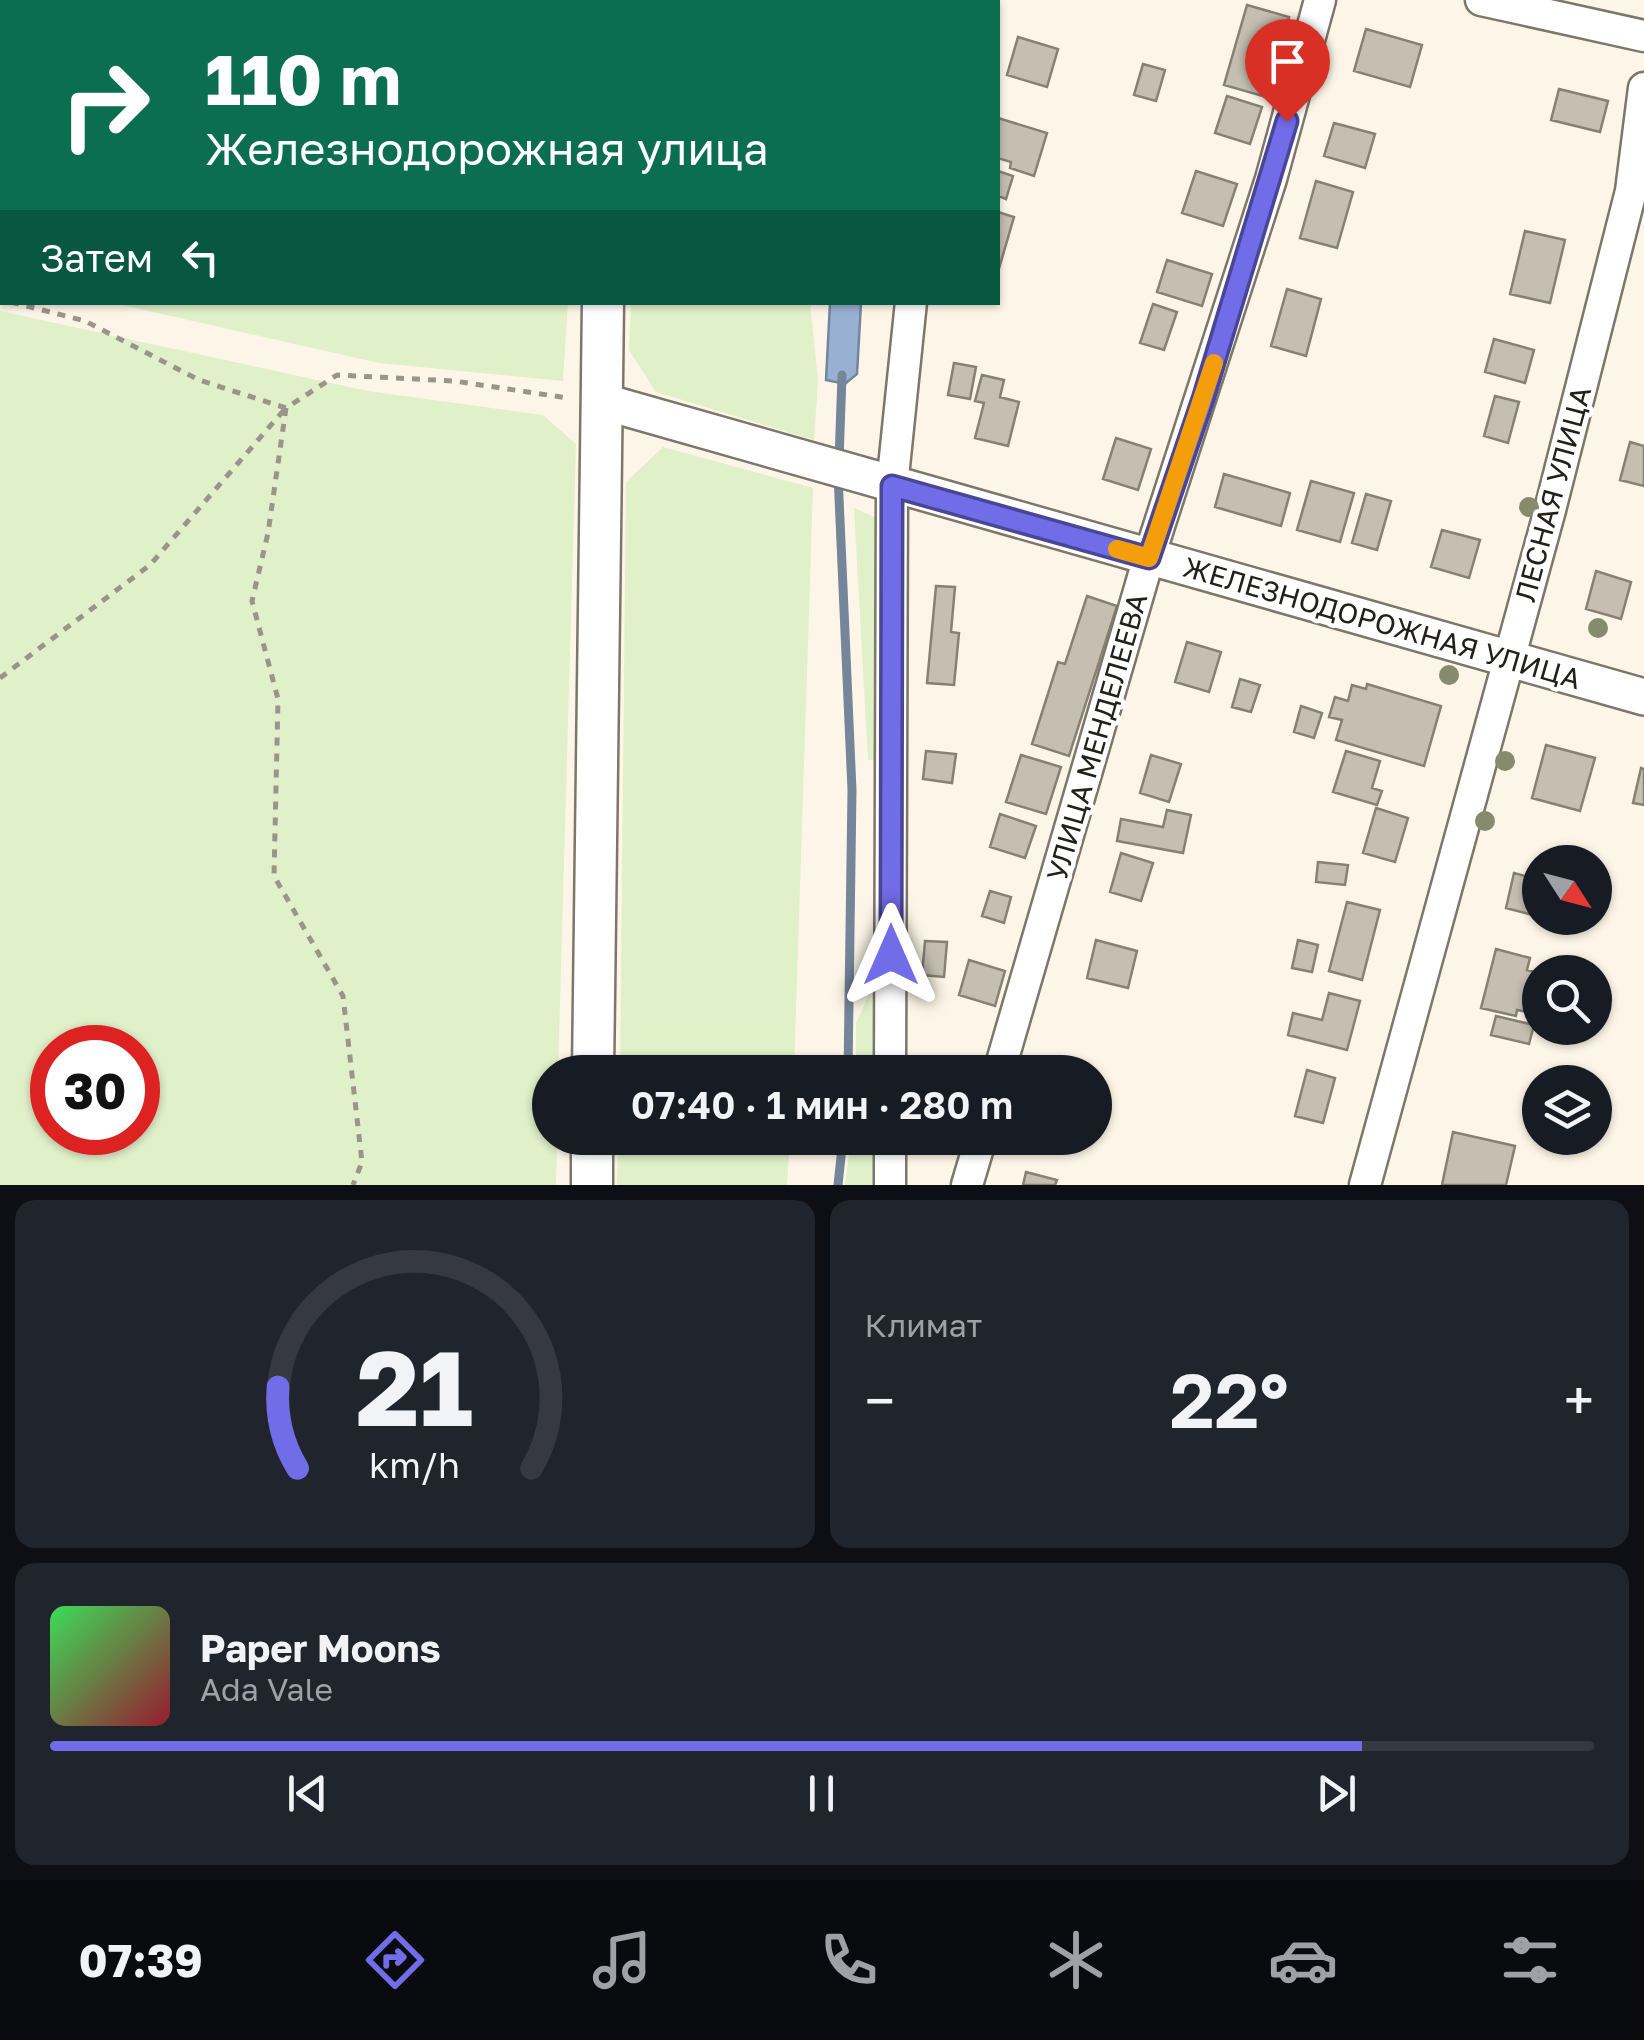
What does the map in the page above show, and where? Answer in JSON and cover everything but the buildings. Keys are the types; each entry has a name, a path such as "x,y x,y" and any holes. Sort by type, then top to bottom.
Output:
{"main road":[{"path":"593,1055 603,305"},
{"path":"592,1155 592,1185"}],"street":[{"name":"УЛИЦА МЕНДЕЛЕЕВА","path":"1005,1055 1149,558 1271,179 1320,0"},
{"path":"1481,0 1644,36"},
{"name":"ЛЕСНАЯ УЛИЦА","path":"1365,1185 1510,659 1632,191 1644,88"},
{"path":"890,1055 892,486 911,305"},
{"name":"ЖЕЛЕЗНОДОРОЖНАЯ УЛИЦА","path":"601,401 1644,697"},
{"path":"891,1155 892,1184"},
{"path":"967,1185 975,1155"}],"path":[{"path":"23,305 84,321 199,380 286,408"},
{"path":"0,678 150,565 286,408 337,374 454,382 601,401"},
{"path":"286,408 268,532 252,600 278,699 274,876 344,996 362,1162 353,1185"}],"green space":[{"path":"122,305 568,305 563,381 379,363"},
{"path":"631,305 810,305 818,380 814,440 656,392 629,350"},
{"path":"0,311 368,391 543,415 576,444 558,1055 532,1055 532,1155 557,1155 556,1185 0,1185"},
{"path":"663,447 813,488 795,1055 620,1055 626,482"},
{"path":"854,508 881,520 891,762 868,760"},
{"path":"878,974 885,1055 856,1055 856,1023"},
{"path":"618,1155 789,1155 787,1185 617,1185"},
{"path":"849,1155 881,1155 879,1185 845,1185"}],"water":[{"path":"830,305 861,305 857,374 845,384 826,380"}],"waterway":[{"path":"839,460 842,375"},
{"path":"838,475 852,790 848,1055"},
{"path":"838,1185 841,1155"}],"slow traffic":[{"path":"1117,549 1149,558 1214,363"}],"route":[{"path":"891,955 892,486 1149,558 1203,399 1287,121"}]}
